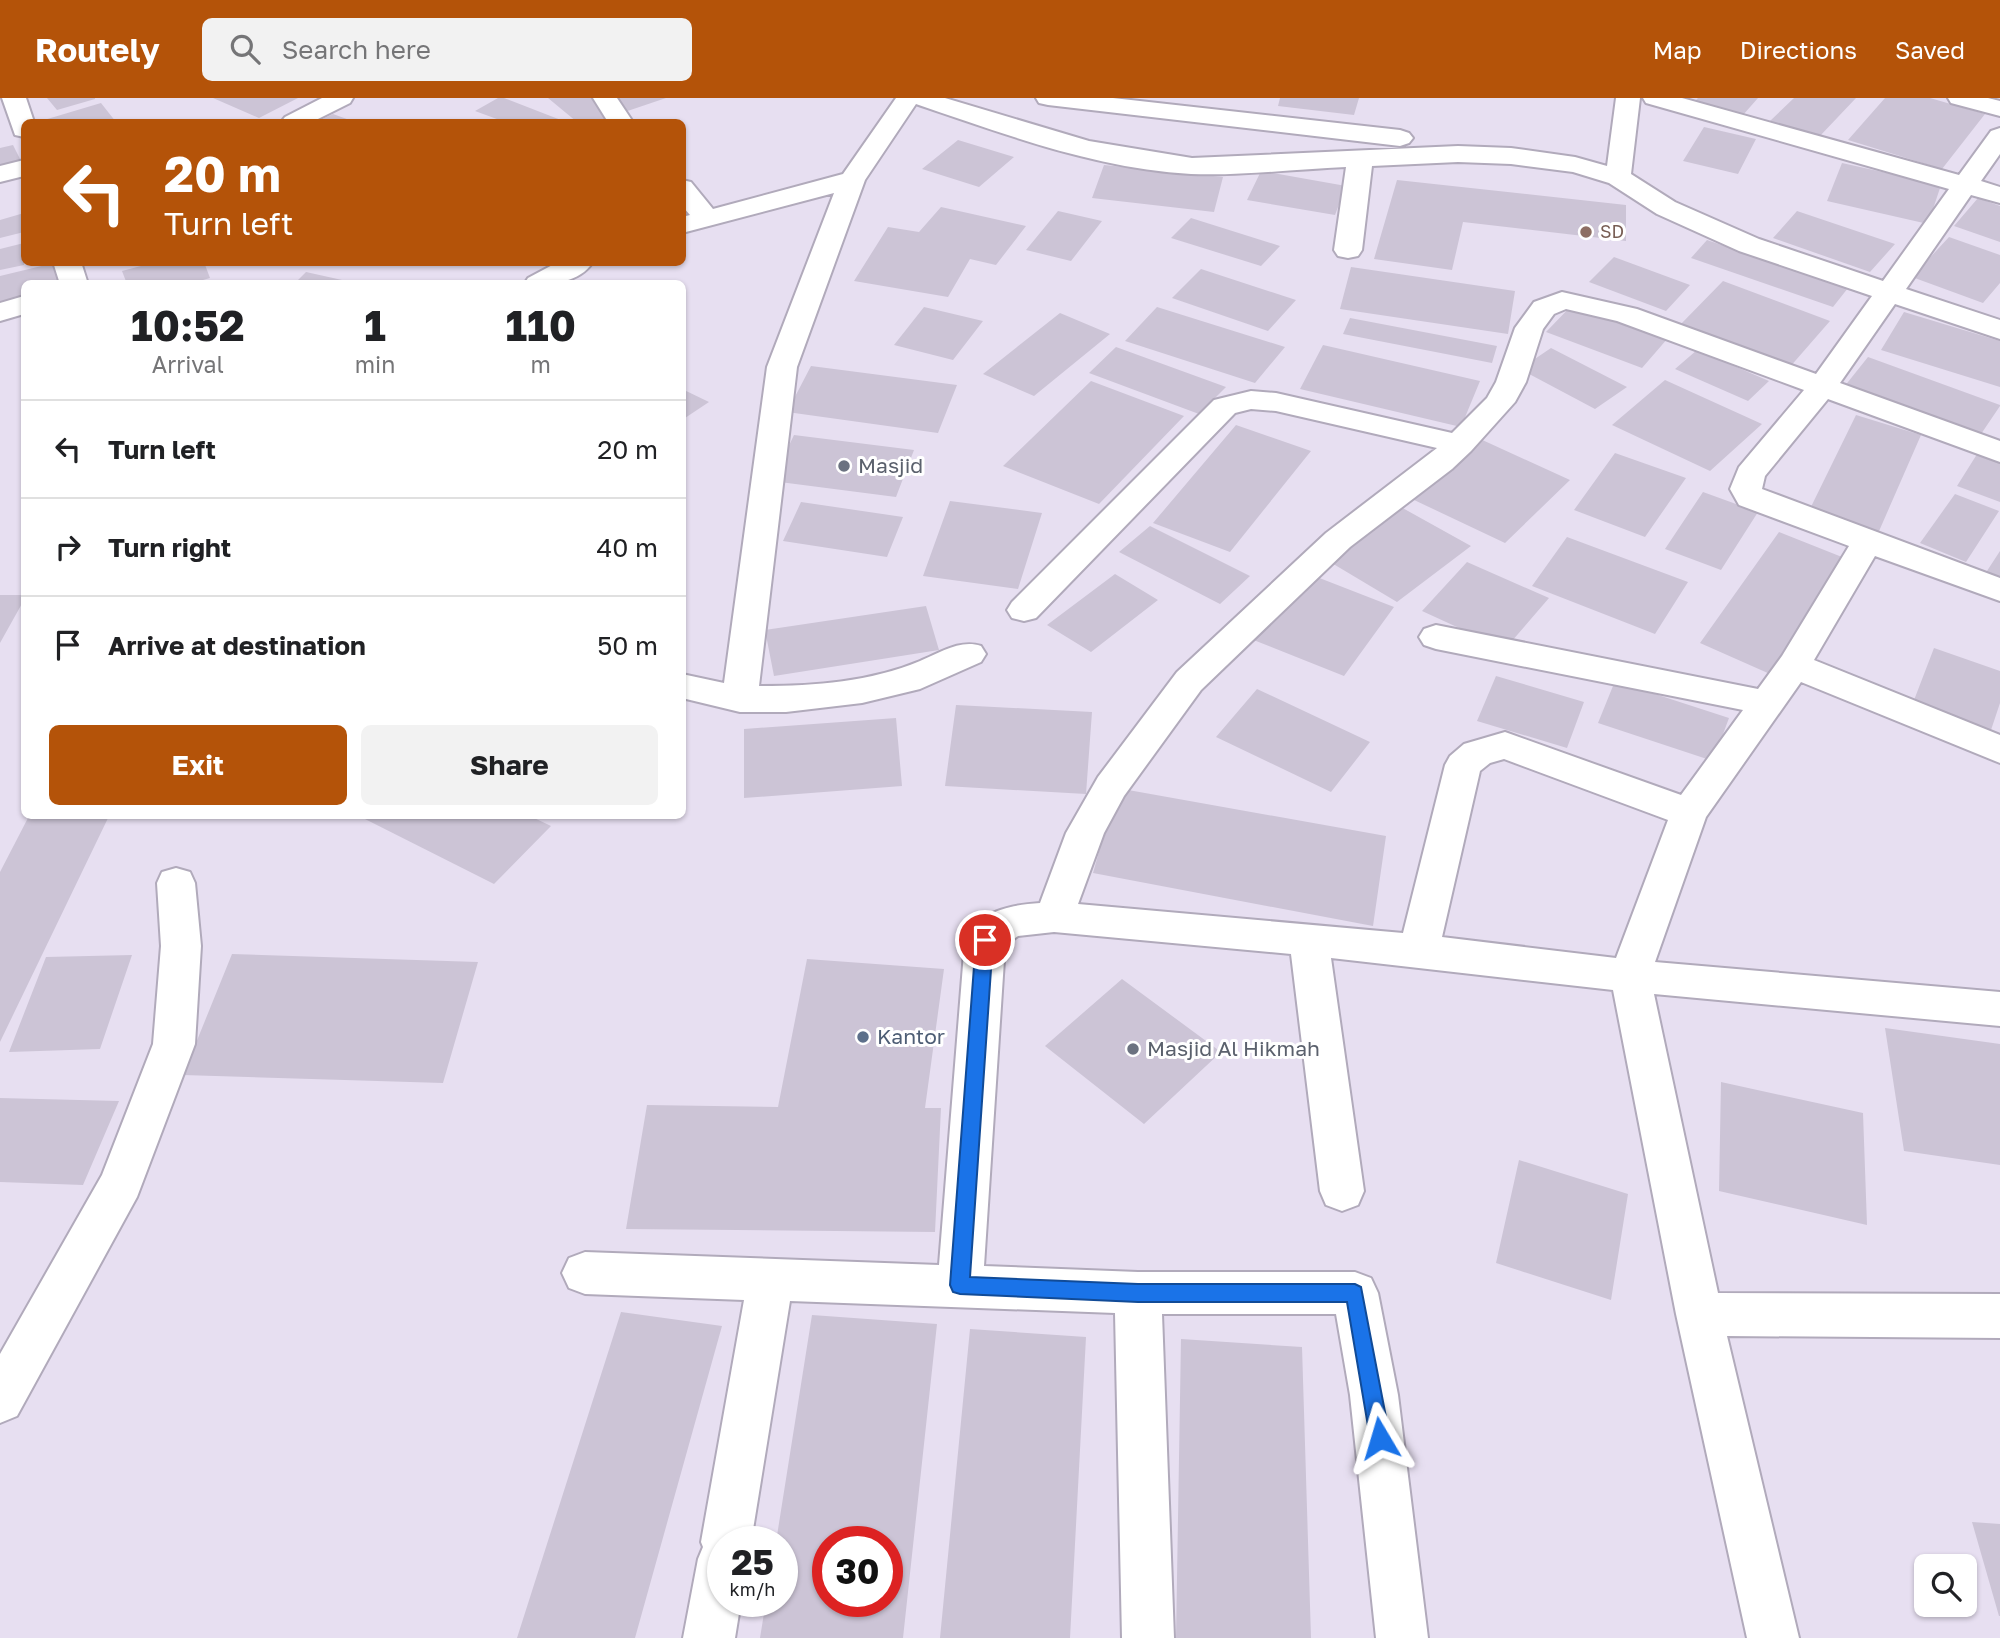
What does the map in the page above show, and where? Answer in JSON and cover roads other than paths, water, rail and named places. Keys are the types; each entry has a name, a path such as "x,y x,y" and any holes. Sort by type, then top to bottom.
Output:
{"street":[{"path":"14,98 21,120"},
{"path":"300,119 341,98"},
{"path":"606,98 618,119"},
{"path":"740,699 782,367 852,180 908,98"},
{"path":"920,98 1012,117 1108,155 1165,164 1205,166 1458,154 1511,156 1575,165 1618,177 1666,208 1711,230 2000,330"},
{"path":"1048,98 1450,144"},
{"path":"1618,177 1628,98"},
{"path":"1655,98 2000,195"},
{"path":"1960,98 2000,109"},
{"path":"2000,136 1821,389 1750,474 1746,489 1750,498 1766,506 2000,590"},
{"path":"1348,250 1360,158"},
{"path":"0,174 21,169"},
{"path":"686,199 694,221 852,180"},
{"path":"546,280 572,266"},
{"path":"1054,917 1085,832 1111,787 1189,681 1338,540 1460,444 1500,402 1511,382 1529,328 1544,308 1562,300 1575,301 1626,315 1821,389 2000,452"},
{"path":"0,312 21,306"},
{"path":"1024,610 1225,405 1251,400 1276,402 1460,444"},
{"path":"1773,1638 1699,1314 1630,976 1689,813 1794,665 1868,541"},
{"path":"1436,637 1768,703"},
{"path":"686,687 740,699 786,699 862,691 908,680 969,654"},
{"path":"1794,665 2000,751"},
{"path":"1419,950 1463,765 1477,753 1504,745 1570,767 1689,813"},
{"path":"0,1400 121,1183 174,1044 181,946 176,883"},
{"path":"960,1285 985,940 994,929 1007,921 1054,917 1419,950 1630,976 2000,1009"},
{"path":"1309,940 1342,1191"},
{"path":"584,1273 1138,1293 1355,1293 1374,1395 1402,1638"},
{"path":"729,1526 771,1279"},
{"path":"1138,1293 1148,1638"},
{"path":"1699,1314 2000,1316"},
{"path":"709,1638 713,1617"}],"place":[{"name":"SD","path":"1586,232"},
{"name":"Masjid","path":"844,466"},
{"name":"Kantor","path":"863,1037"},
{"name":"Masjid Al Hikmah","path":"1133,1049"}]}
